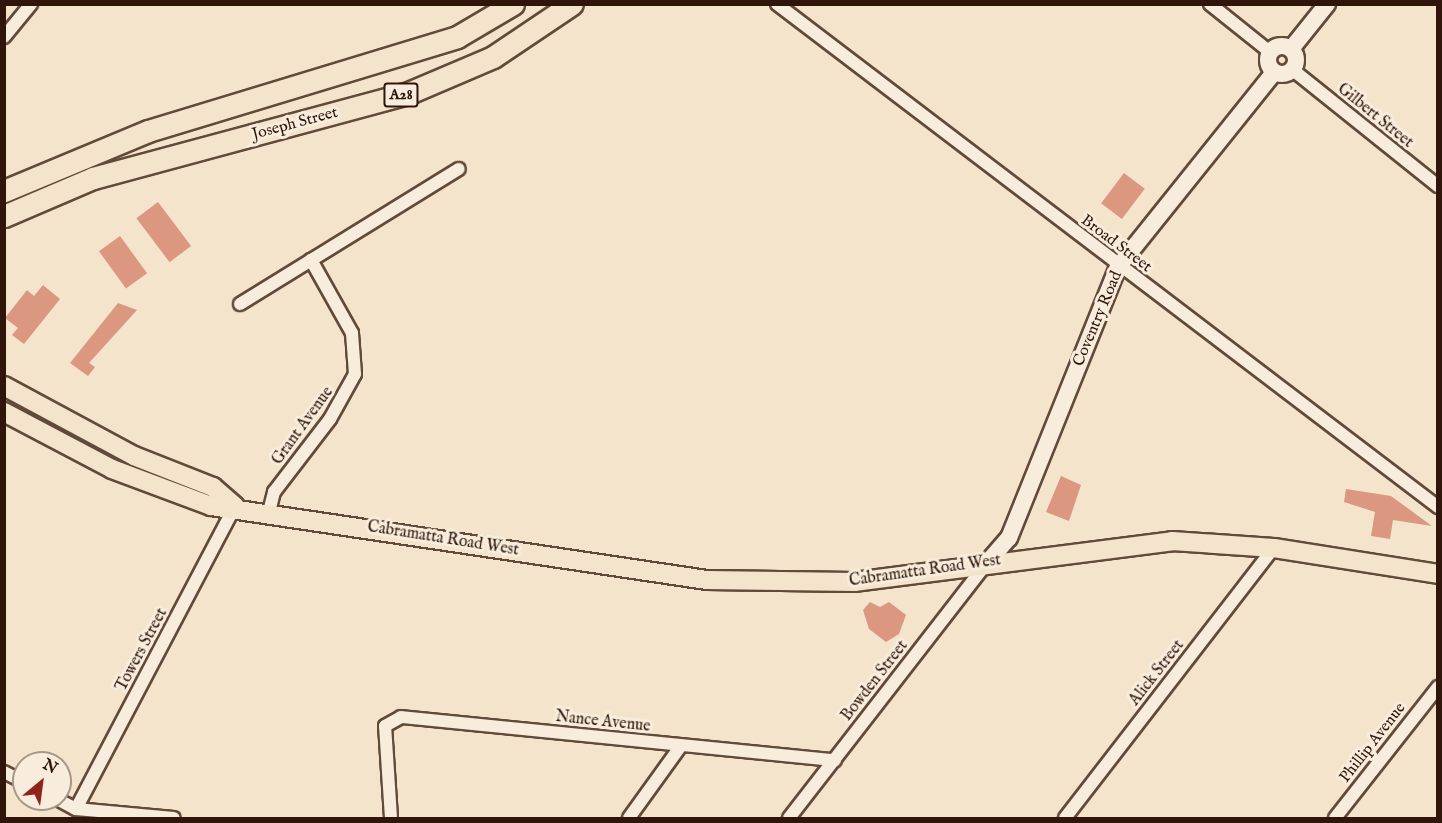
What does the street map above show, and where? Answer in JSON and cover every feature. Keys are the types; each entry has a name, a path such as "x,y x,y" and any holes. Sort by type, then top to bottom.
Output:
{"highway":[{"name":"Joseph Street","path":"4,191 148,131 457,37 513,4"},
{"name":"Joseph Street","path":"4,216 93,178 411,92 493,57 572,4"}],"main road":[{"path":"4,386 134,456 213,487 235,506"},
{"name":"Cabramatta Road West","path":"4,412 112,469 211,506 235,506 707,580 842,583 1172,541 1274,548 1437,574"}],"street":[{"path":"4,37 31,4"},
{"name":"Broad Street","path":"777,4 1118,267 1437,507"},
{"path":"1210,4 1270,52 1274,72 1293,70 1296,57 1292,49"},
{"path":"1292,49 1327,4"},
{"path":"1270,52 1278,46 1292,49"},
{"name":"Gilbert Street","path":"1293,70 1437,186"},
{"name":"Coventry Road","path":"987,563 1009,538 1118,267 1274,72"},
{"path":"240,304 459,169"},
{"name":"Grant Avenue","path":"269,512 274,492 330,419 356,374 352,333 311,260"},
{"name":"Towers Street","path":"76,809 235,506"},
{"name":"Alick Street","path":"1065,819 1274,548"},
{"name":"Bowden Street","path":"789,819 987,563"},
{"name":"Phillip Avenue","path":"1335,819 1437,687"},
{"name":"Nance Avenue","path":"391,819 384,742 385,726 401,717 680,747 835,760"},
{"path":"629,819 680,747"},
{"path":"72,807 174,819"}],"building":[{"path":"1124,173 1145,189 1122,219 1101,203"},
{"path":"158,202 191,246 170,262 136,218"},
{"path":"120,236 147,273 126,288 99,251"},
{"path":"43,285 60,299 24,344 12,335 18,328 5,318 27,290 34,296"},
{"path":"118,303 137,310 89,363 95,367 88,376 70,363"},
{"path":"1061,476 1081,485 1069,521 1046,512"},
{"path":"1346,489 1391,496 1432,526 1393,520 1390,539 1371,536 1375,512 1344,502"},
{"path":"870,602 880,607 889,602 906,615 899,634 886,642 869,629 863,610"}]}
